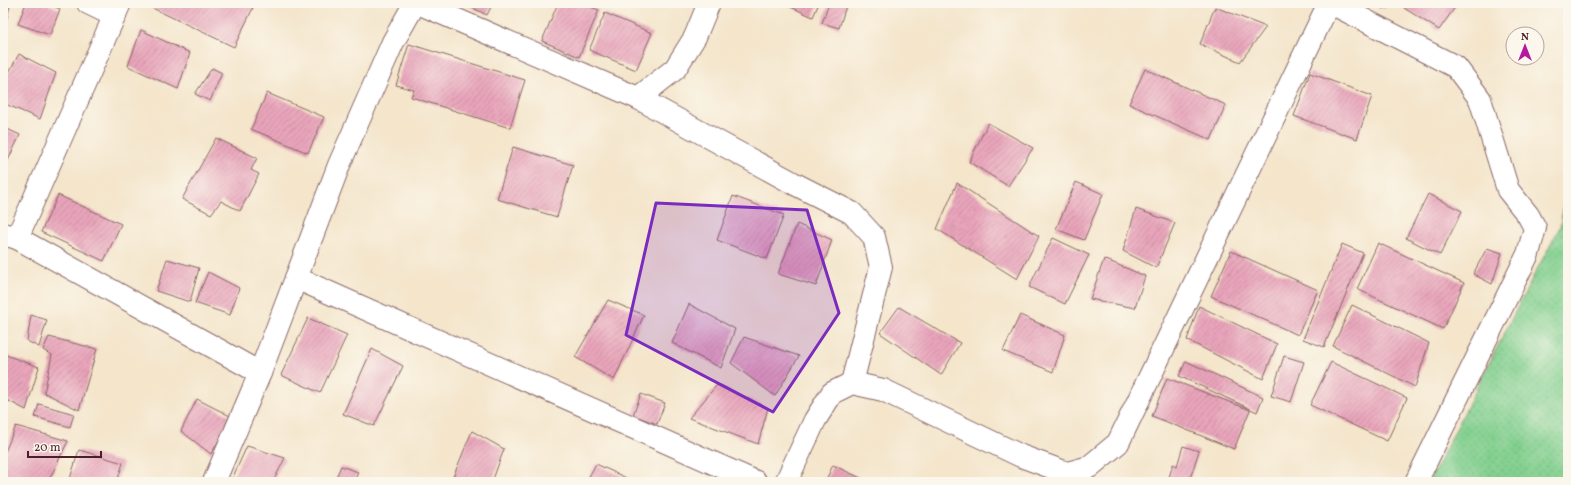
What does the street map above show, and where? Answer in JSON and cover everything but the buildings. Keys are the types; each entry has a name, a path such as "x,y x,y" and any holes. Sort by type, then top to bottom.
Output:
{"street":[{"path":"88,3 118,10 10,236 260,373"},
{"path":"214,482 260,373 342,157 393,42 416,3 638,98 793,183 852,213 874,237 881,267 852,382"},
{"path":"638,98 675,68 695,38 709,3"},
{"path":"786,482 815,420 832,393 852,382 883,390 1021,456 1067,472 1089,467 1118,443 1330,3 1456,66 1480,99 1508,190 1528,215 1535,228 1528,254 1416,482"},
{"path":"296,278 756,482"}],"highlighted area":[{"path":"656,203 807,210 839,313 773,412 626,335"}],"green space":[{"path":"1568,181 1568,482 1429,482 1535,273 1560,227"}]}
